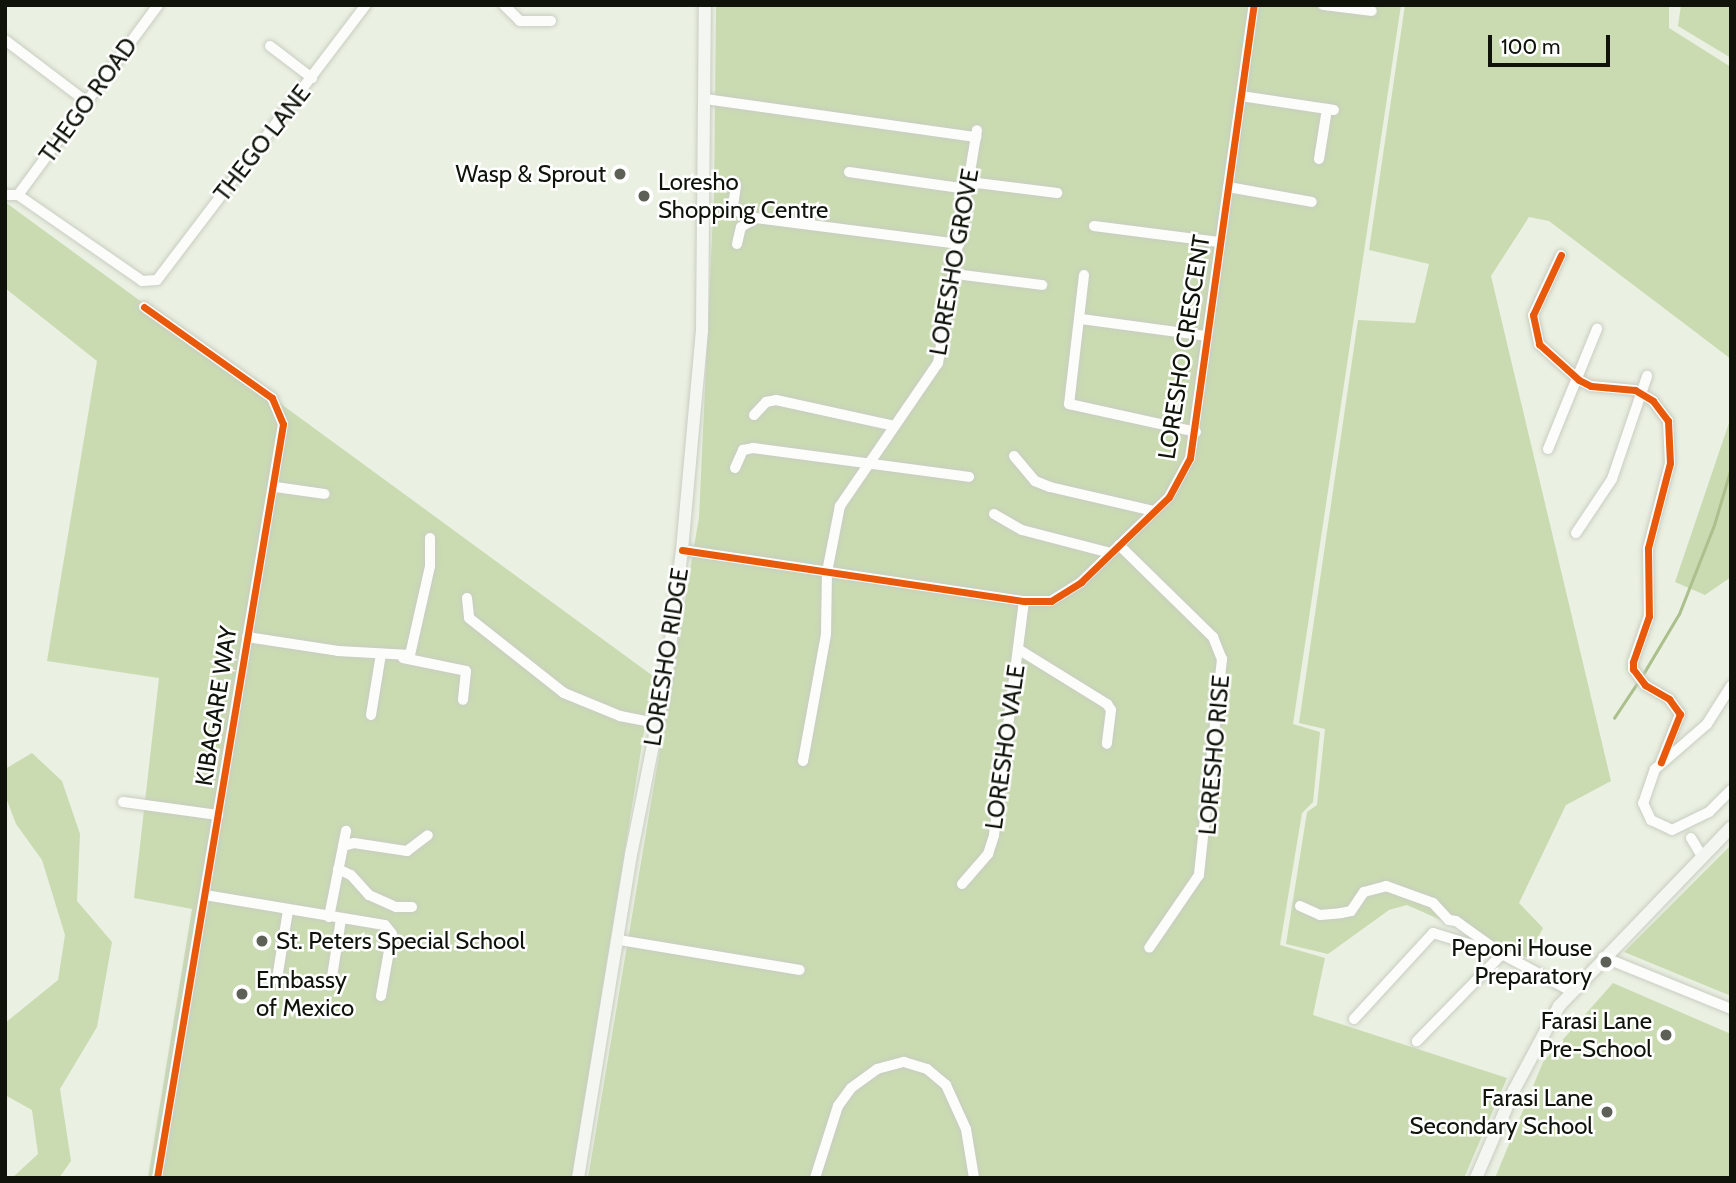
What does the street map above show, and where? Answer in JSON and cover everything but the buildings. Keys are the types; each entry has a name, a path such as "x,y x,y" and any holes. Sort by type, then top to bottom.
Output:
{"main road":[{"name":"LORESHO RIDGE","path":"578,1178 656,723 682,550 702,331 705,5"},
{"path":"1476,1178 1545,1029 1571,991 1731,827"}],"street":[{"name":"THEGO ROAD","path":"18,195 158,5"},
{"name":"THEGO LANE","path":"18,195 142,281 157,280 366,5"},
{"path":"504,5 520,21 551,21"},
{"name":"LORESHO CRESCENT","path":"682,550 1024,601 1051,601 1062,596 1154,511 1182,480 1196,432 1206,336 1254,5"},
{"path":"1323,5 1372,11"},
{"path":"5,40 87,102"},
{"path":"270,46 312,78"},
{"path":"1241,96 1330,109 1320,159"},
{"name":"LORESHO GROVE","path":"705,99 976,134 955,274 938,363 870,465 844,496 827,572 826,634 803,761"},
{"path":"849,173 1057,193"},
{"path":"736,185 733,206 749,220 958,244"},
{"path":"1228,187 1312,202"},
{"path":"5,195 18,195"},
{"path":"737,244 741,228 749,220"},
{"path":"1094,226 1219,242"},
{"path":"1561,255 1533,315 1533,326 1539,344 1579,380 1591,386 1629,388 1643,396 1668,421 1670,463 1647,548 1649,616 1633,669 1645,685 1668,699 1679,714 1661,762 1643,793 1645,811 1661,826 1687,832 1731,790"},
{"path":"955,274 1042,285"},
{"path":"1084,275 1069,404 1196,432"},
{"name":"KIBAGARE WAY","path":"144,307 278,405 283,432 157,1178"},
{"path":"1081,318 1206,336"},
{"path":"1548,449 1579,380 1597,329"},
{"path":"1576,533 1612,478 1643,396 1647,376"},
{"path":"754,415 766,402 776,400 894,426"},
{"path":"735,468 743,450 753,448 969,477"},
{"path":"1014,456 1035,481 1050,487 1154,511"},
{"path":"275,487 325,494"},
{"path":"994,514 1022,530 1114,549"},
{"path":"402,658 414,649 430,566 430,538"},
{"name":"LORESHO RISE","path":"1114,549 1213,637 1222,659 1199,875 1149,948"},
{"path":"467,598 469,618 564,693 620,716 656,723"},
{"name":"LORESHO VALE","path":"962,884 991,847 1024,601"},
{"path":"247,637 381,654 466,671 463,700"},
{"path":"1018,649 1107,704 1111,710 1107,744"},
{"path":"371,715 381,654"},
{"path":"1661,762 1707,724 1731,686"},
{"path":"123,802 218,815"},
{"path":"329,917 346,831"},
{"path":"1687,832 1702,856"},
{"path":"343,846 354,843 407,852 428,835"},
{"path":"338,869 351,875 369,895 396,906 412,907"},
{"path":"1300,906 1320,915 1350,911 1364,892 1386,886 1433,903 1449,920 1456,920 1502,954 1571,991"},
{"path":"205,895 391,930 381,996"},
{"path":"277,979 289,910"},
{"path":"331,977 341,919"},
{"path":"1354,1019 1433,933 1502,954"},
{"path":"619,940 800,970"},
{"path":"1417,1041 1502,954"},
{"path":"1603,957 1731,1009"},
{"path":"814,1178 838,1106 851,1088 877,1069 904,1062 928,1069 946,1085 966,1129 974,1178"}],"green space":[{"path":"716,5 1401,5 1293,724 1320,732 1313,802 1302,813 1280,945 1325,958 1313,1015 1507,1078 1464,1178 588,1178 699,517 714,194"},
{"path":"1405,5 1669,5 1669,28 1731,67 1731,359 1549,221 1529,217 1491,276 1611,781 1566,805 1519,903 1543,928 1527,958 1407,905 1389,910 1328,954 1286,944 1307,812 1317,805 1325,729 1299,723 1358,320 1415,323 1429,264 1369,250"},
{"path":"1681,5 1731,5 1731,58 1678,26"},
{"path":"5,202 653,676 572,1178 148,1178 192,909 134,898 159,678 47,661 97,361 5,288"},
{"path":"1731,417 1731,577 1705,595 1675,582"},
{"path":"32,753 62,781 80,834 77,901 112,942 97,1027 60,1089 71,1161 59,1178 12,1178 38,1154 32,1110 5,1095 5,1023 58,980 65,935 42,860 16,824 5,795 5,769"},
{"path":"1731,845 1731,996 1624,952"},
{"path":"1613,983 1731,1034 1731,1178 1495,1178 1543,1062"}],"waterway":[{"path":"1642,676 1679,614 1714,525 1731,468"},
{"path":"1614,718 1638,682"}],"cycle path":[{"path":"682,550 1024,601 1051,601 1081,582 1169,497 1190,458 1254,5"},
{"path":"1561,255 1533,315 1539,344 1579,380 1591,386 1635,390 1653,401 1668,421 1670,463 1648,548 1649,616 1633,662 1633,669 1645,685 1669,699 1680,714 1661,762"},
{"path":"144,307 272,398 283,424 157,1178"}],"place":[{"name":"Wasp & Sprout","path":"620,174"},
{"name":"Loresho Shopping Centre","path":"644,196"},
{"name":"St. Peters Special School","path":"262,941"},
{"name":"Peponi House Preparatory","path":"1606,962"},
{"name":"Embassy of Mexico","path":"242,994"},
{"name":"Farasi Lane Pre-School","path":"1666,1035"},
{"name":"Farasi Lane Secondary School","path":"1607,1112"}]}
